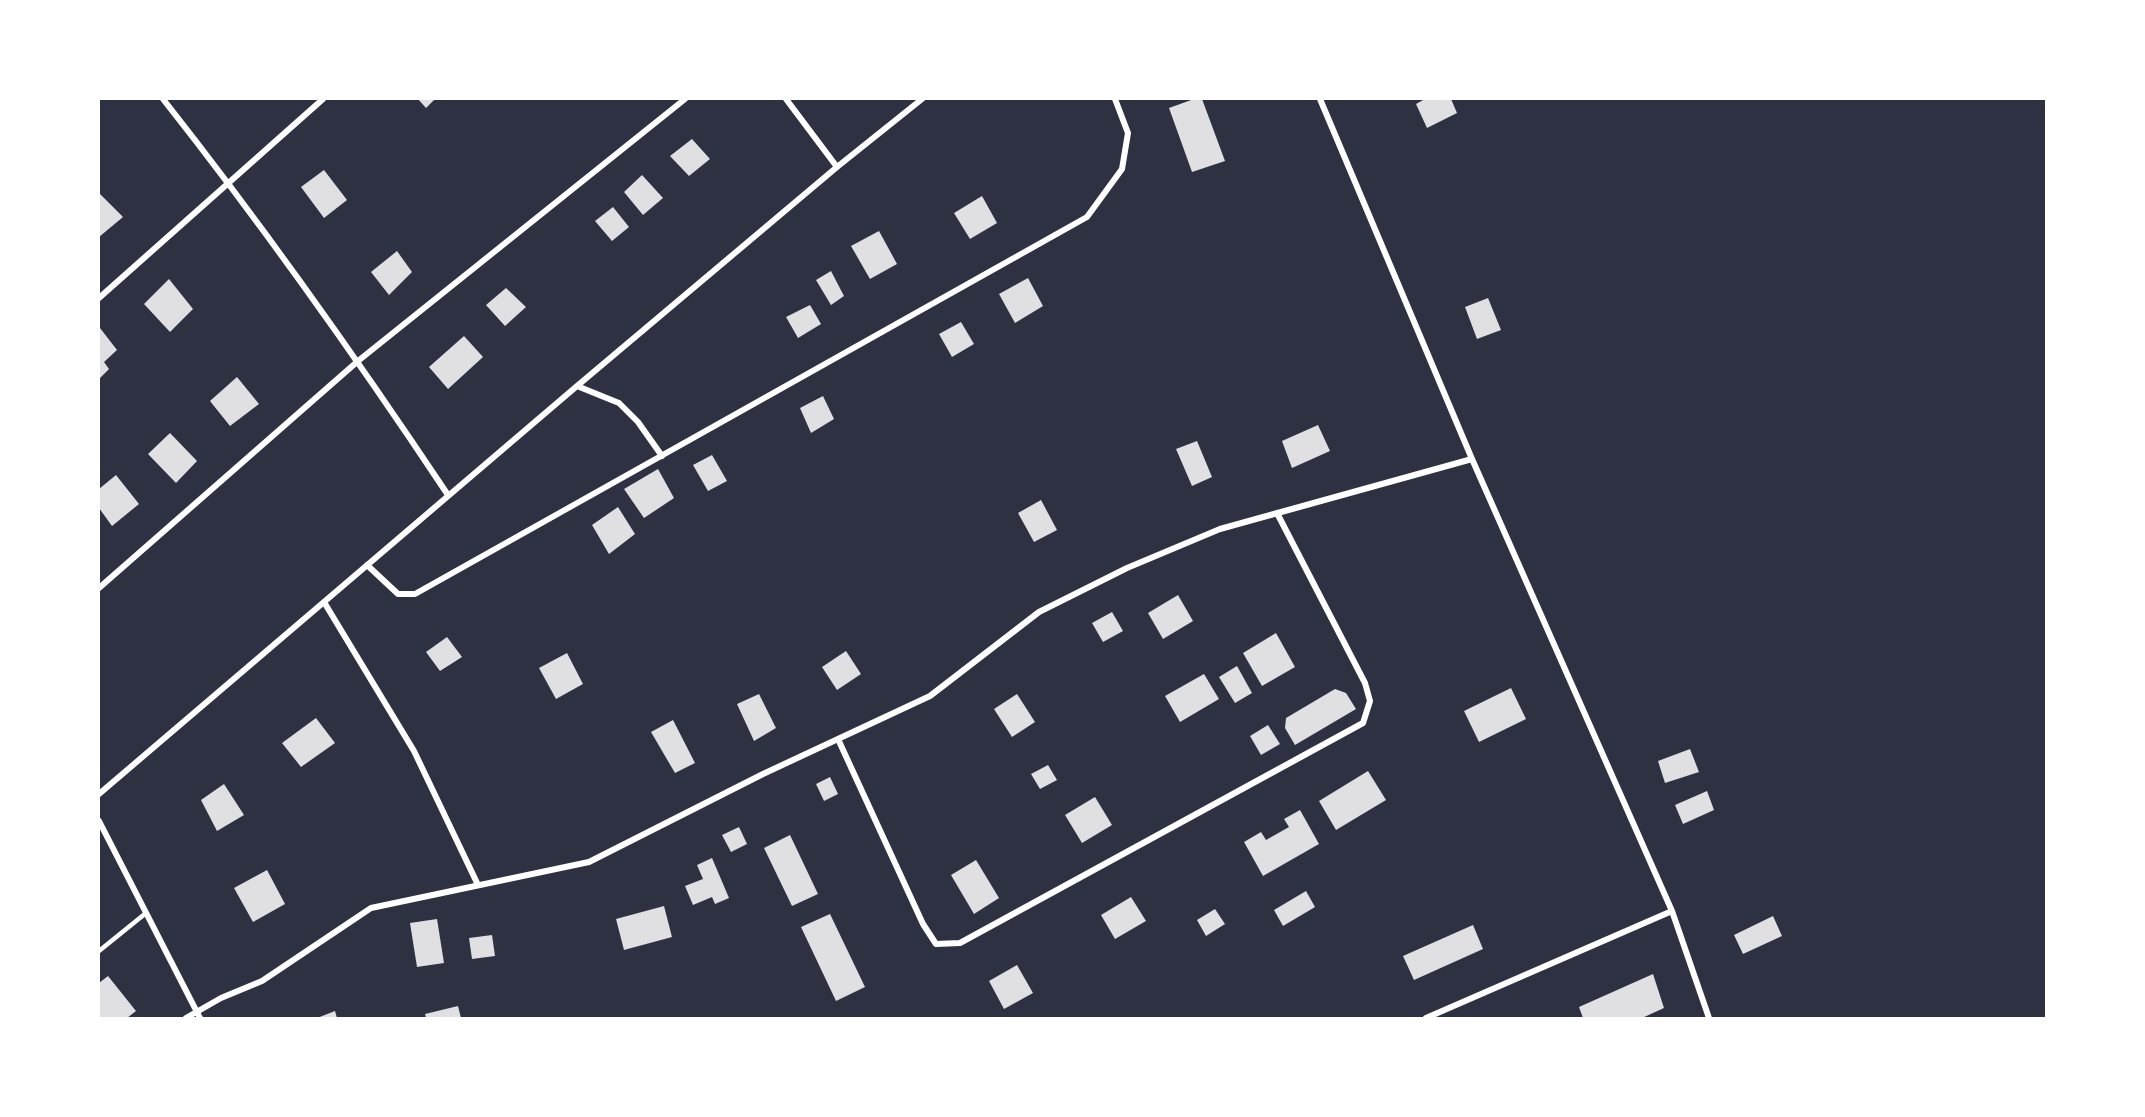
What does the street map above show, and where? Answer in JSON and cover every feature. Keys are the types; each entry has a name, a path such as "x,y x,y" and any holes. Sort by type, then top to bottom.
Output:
{"street":[{"path":"163,99 229,182 358,361 448,495"},
{"path":"99,298 323,99"},
{"path":"99,588 358,361 685,99"},
{"path":"786,99 837,167"},
{"path":"99,794 577,386 837,167 922,99"},
{"path":"367,564 398,594 416,594 1088,217 1122,169 1128,133 1115,99"},
{"path":"1320,99 1472,459 1672,912 1709,1018"},
{"path":"577,386 619,404 638,422 662,456"},
{"path":"186,1018 262,981 371,908 590,862 763,774 930,696 1039,612 1127,568 1209,534 1472,459"},
{"path":"838,739 923,924 936,944 960,943 1363,723 1370,701 1365,683 1277,513"},
{"path":"324,602 414,751 478,885"},
{"path":"99,821 200,1018"},
{"path":"1426,1018 1672,912"}],"lane":[{"path":"99,951 146,913"}],"building":[{"path":"418,99 435,99 426,108"},
{"path":"1194,99 1202,99 1225,161 1192,172 1169,108"},
{"path":"1425,99 1451,99 1457,113 1427,128 1416,104"},
{"path":"692,139 710,159 689,176 670,156"},
{"path":"324,170 347,200 324,218 301,187"},
{"path":"642,175 663,198 643,215 624,192"},
{"path":"99,193 123,217 99,237"},
{"path":"982,196 997,223 970,239 954,213"},
{"path":"613,207 629,227 612,241 595,221"},
{"path":"879,231 897,264 870,279 851,246"},
{"path":"397,251 412,272 389,295 371,272"},
{"path":"831,271 844,296 831,305 816,280"},
{"path":"1028,278 1043,306 1015,323 999,294"},
{"path":"169,279 193,309 170,332 144,304"},
{"path":"506,288 526,307 505,326 486,305"},
{"path":"1488,298 1501,330 1477,339 1465,307"},
{"path":"810,305 821,324 798,338 786,317"},
{"path":"961,322 974,344 952,357 939,334"},
{"path":"100,328 117,350 104,362 109,369 99,379"},
{"path":"464,336 483,357 448,389 429,367"},
{"path":"237,377 259,404 230,426 210,401"},
{"path":"823,396 834,419 811,433 800,408"},
{"path":"1318,425 1330,451 1292,468 1282,441"},
{"path":"170,433 197,461 176,483 148,454"},
{"path":"1197,441 1212,477 1192,486 1176,449"},
{"path":"712,455 727,481 708,491 693,465"},
{"path":"658,469 674,498 644,518 624,489"},
{"path":"116,475 139,504 112,526 99,508 99,489"},
{"path":"1041,500 1057,530 1034,542 1018,513"},
{"path":"618,507 635,534 609,554 592,525"},
{"path":"1178,595 1193,621 1163,639 1148,613"},
{"path":"1112,612 1123,631 1103,642 1092,623"},
{"path":"1276,633 1295,667 1262,686 1243,653"},
{"path":"447,637 462,657 440,671 426,652"},
{"path":"846,651 861,674 837,690 822,667"},
{"path":"567,653 583,684 556,699 539,668"},
{"path":"1237,666 1252,693 1235,703 1219,677"},
{"path":"1204,674 1219,699 1180,722 1165,696"},
{"path":"1511,688 1526,719 1479,742 1464,711"},
{"path":"1335,689 1346,693 1356,709 1295,745 1285,728 1286,718"},
{"path":"759,694 776,728 754,741 737,704"},
{"path":"1017,694 1035,722 1012,737 994,709"},
{"path":"316,718 335,743 301,767 282,743"},
{"path":"673,720 695,763 675,773 651,732"},
{"path":"1268,725 1280,744 1261,755 1250,736"},
{"path":"1690,749 1699,772 1665,783 1658,761"},
{"path":"1048,765 1057,780 1040,789 1031,774"},
{"path":"1368,771 1386,800 1336,830 1319,801"},
{"path":"830,777 838,794 824,801 816,784"},
{"path":"224,784 244,815 217,831 201,800"},
{"path":"1707,791 1714,810 1683,824 1675,805"},
{"path":"1095,797 1112,825 1082,843 1065,815"},
{"path":"1300,810 1319,844 1263,876 1244,842 1261,832 1266,840 1289,827 1284,819"},
{"path":"739,827 747,844 731,852 722,835"},
{"path":"790,835 818,894 792,906 764,848"},
{"path":"712,858 729,898 715,904 712,897 693,905 685,886 703,879 697,865"},
{"path":"976,860 999,898 974,914 951,875"},
{"path":"267,870 285,904 253,922 234,888"},
{"path":"1306,891 1315,907 1283,926 1274,910"},
{"path":"1131,897 1146,921 1115,939 1101,915"},
{"path":"664,906 672,937 624,950 616,919"},
{"path":"1215,909 1225,924 1206,936 1197,920"},
{"path":"830,914 865,987 836,1001 801,927"},
{"path":"1773,916 1782,936 1743,954 1734,935"},
{"path":"437,919 444,963 417,967 410,923"},
{"path":"1473,925 1483,949 1414,980 1403,956"},
{"path":"492,935 495,956 472,959 469,938"},
{"path":"1017,965 1033,993 1004,1009 989,981"},
{"path":"1653,974 1664,1008 1642,1018 1583,1018 1579,1007"},
{"path":"108,976 136,1011 127,1018 99,1018 99,983"},
{"path":"458,1006 461,1018 426,1018 425,1014"},
{"path":"335,1011 337,1018 317,1018"}]}
